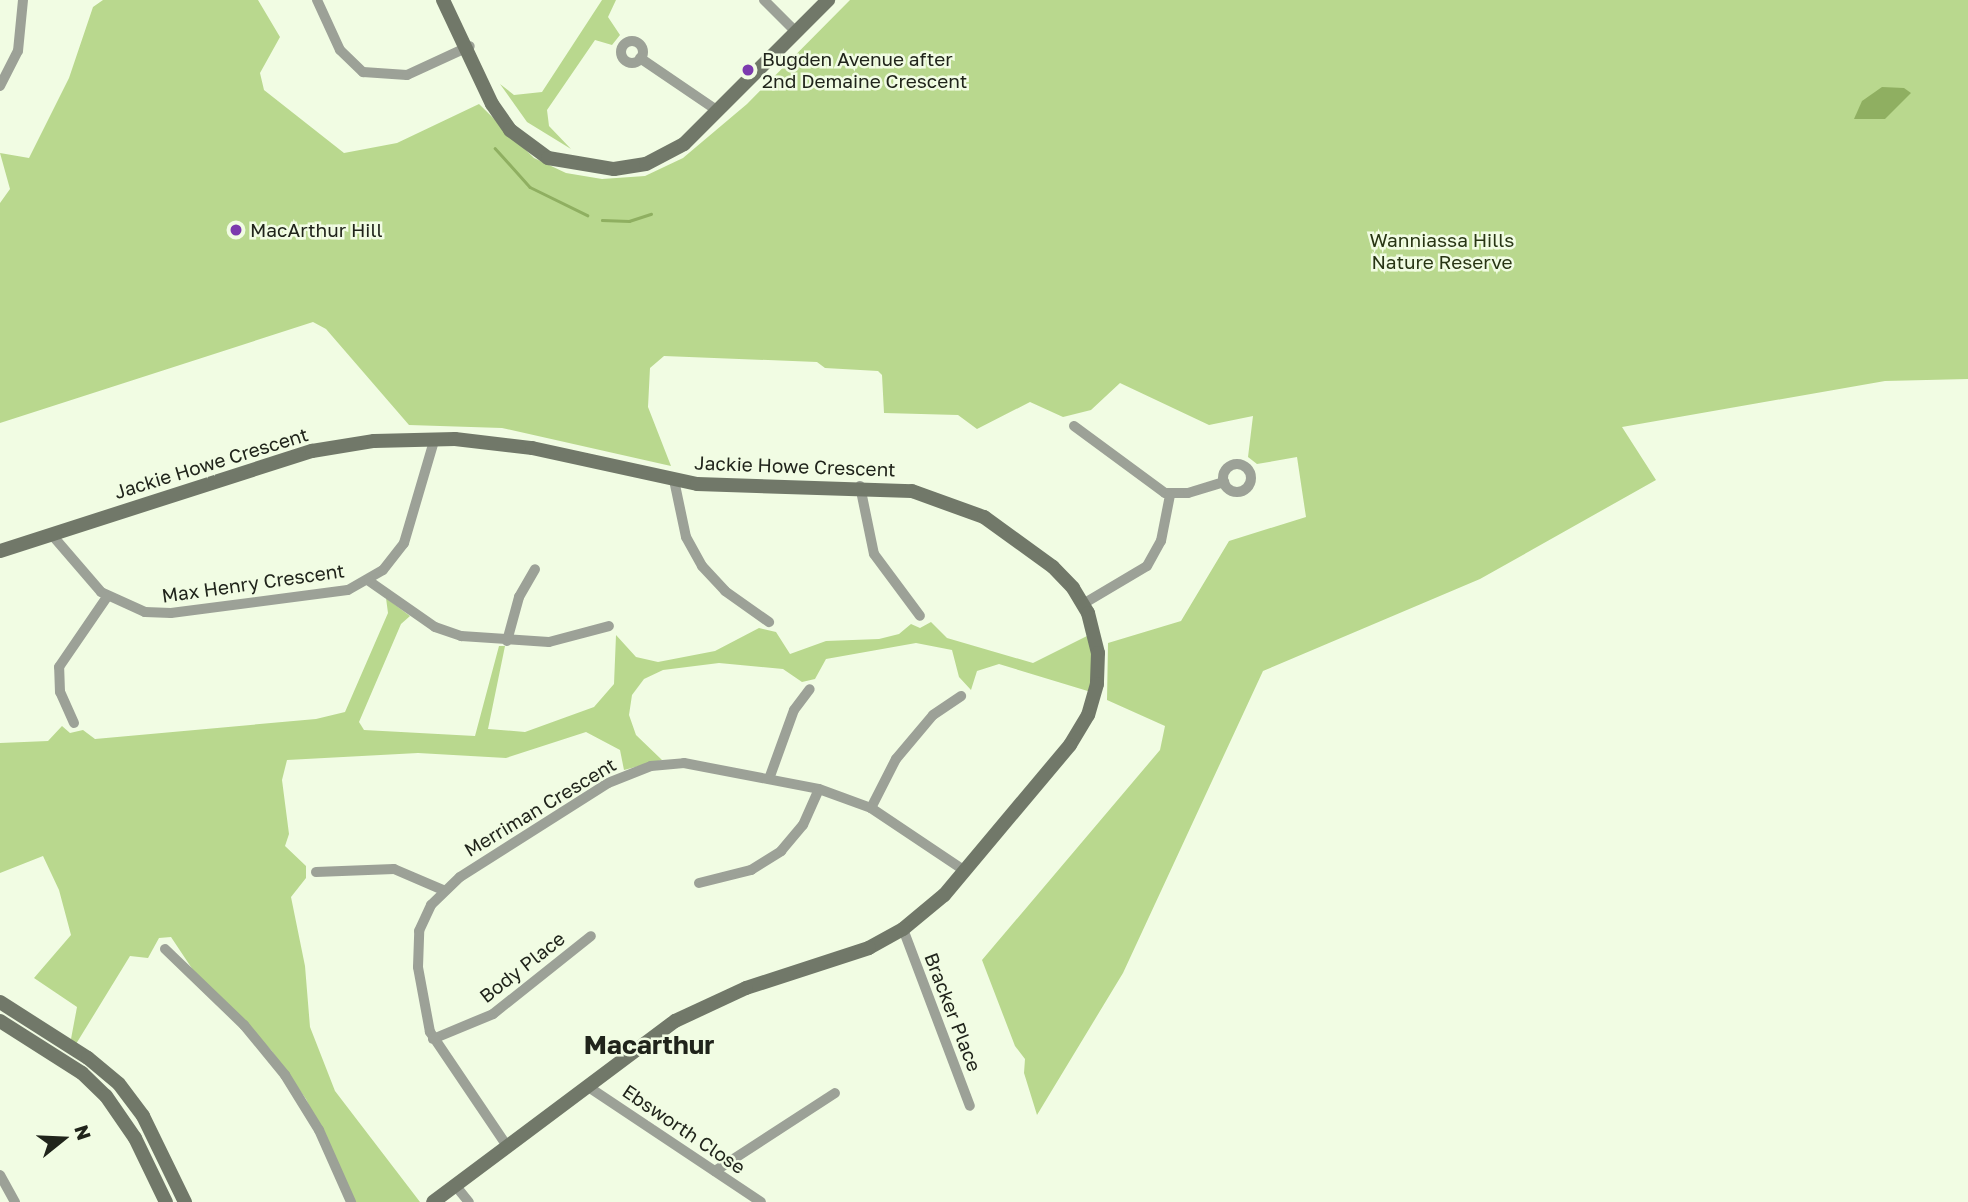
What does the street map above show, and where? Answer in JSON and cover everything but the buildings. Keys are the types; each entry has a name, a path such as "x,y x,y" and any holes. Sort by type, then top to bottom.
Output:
{"street":[{"path":"0,86 18,51 23,0"},
{"path":"317,0 340,50 363,72 407,75 468,47"},
{"path":"764,0 796,32"},
{"path":"448,1 494,103 514,126 562,161 614,169 646,164 684,144 828,0"},
{"path":"640,58 718,111"},
{"path":"1074,426 1152,487 1170,495 1224,482"},
{"name":"Jackie Howe Crescent","path":"0,551 312,451 373,441 435,438 531,448 674,480 757,488 860,486 912,491 984,517 1053,568 1083,604 1095,632 1099,663 1087,715 1070,745 965,871 903,929 860,953 746,988 696,1009 587,1086 433,1202"},
{"name":"Max Henry Crescent","path":"52,535 107,597 128,608 172,613 333,593 369,581 404,543 435,438"},
{"path":"674,480 687,537 702,566 725,591 769,622"},
{"path":"860,486 874,554 920,616"},
{"path":"1083,604 1147,566 1161,541 1170,495"},
{"path":"507,641 519,597 535,569"},
{"path":"369,581 443,631 507,641 549,642 609,626"},
{"path":"74,723 60,692 59,667 107,597"},
{"path":"769,779 794,710 810,689"},
{"path":"871,808 896,759 933,715 961,696"},
{"name":"Merriman Crescent","path":"507,1146 433,1039 425,1017 416,949 426,914 443,890 635,771 684,763 819,789 871,808 965,871"},
{"path":"699,883 751,870 781,851 803,825 819,789"},
{"path":"316,872 394,869 443,890"},
{"name":"Bracker Place","path":"903,929 970,1106"},
{"name":"Body Place","path":"433,1039 493,1014 591,936"},
{"path":"165,949 244,1025 285,1075 319,1130 351,1202"},
{"path":"0,1002 88,1058 119,1084 143,1116 185,1202"},
{"path":"0,1021 82,1073 106,1096 135,1138 166,1202"},
{"name":"Ebsworth Close","path":"587,1086 761,1202"},
{"path":"715,1171 835,1093"},
{"path":"0,1175 15,1202"},
{"path":"455,1185 469,1202"}],"green space":[{"name":"Wanniassa Hills Nature Reserve","path":"103,0 258,0 280,37 260,73 264,90 344,153 397,143 479,104 534,158 566,173 602,179 645,176 683,158 747,104 850,0 1968,0 1968,379 1885,381 1622,427 1656,480 1480,579 1263,671 1123,973 1037,1115 1024,1073 1025,1059 1015,1046 982,960 1160,750 1165,726 1107,700 1108,643 1181,621 1229,541 1306,517 1297,457 1257,464 1248,457 1253,416 1209,425 1120,383 1091,410 1063,417 1030,402 977,429 958,415 884,413 882,375 878,371 825,368 817,362 664,356 650,368 648,407 671,466 502,428 409,425 326,329 313,322 0,423 0,203 10,189 0,153 29,158 69,78 93,7"},
{"path":"602,0 616,0 608,17 620,35 612,45 595,40 547,110 549,126 571,149 527,122 500,84 514,95 542,92"},
{"path":"386,598 410,616 401,624 359,722 364,730 475,736 499,646 505,646 488,729 525,732 594,707 614,684 616,635 636,657 658,662 715,651 759,628 776,632 790,654 826,641 879,639 899,634 911,624 920,628 931,622 947,638 1033,663 1091,634 1091,692 999,664 977,671 971,690 959,677 952,650 916,643 826,659 815,679 802,682 783,669 719,663 663,670 644,679 632,695 629,715 636,735 662,760 624,770 620,750 586,732 506,758 418,753 287,760 282,780 289,834 285,846 306,866 306,878 291,897 305,966 310,1027 335,1091 420,1202 355,1202 306,1099 271,1050 193,970 171,937 159,938 148,958 130,956 76,1044 71,1039 77,1007 34,978 71,935 59,890 43,856 0,873 0,743 48,741 62,726 70,733 83,730 95,739 316,719 345,712 388,613"}],"shaded area":[{"path":"1882,87 1904,88 1911,93 1885,119 1854,119 1862,101"}],"waterway":[{"path":"495,148 530,187 587,215"},
{"path":"602,220 629,221 651,214"}],"place":[{"name":"Bugden Avenue after 2nd Demaine Crescent","path":"748,70"},
{"name":"MacArthur Hill","path":"236,230"}],"district":[{"name":"Macarthur","path":"649,1045"}]}
